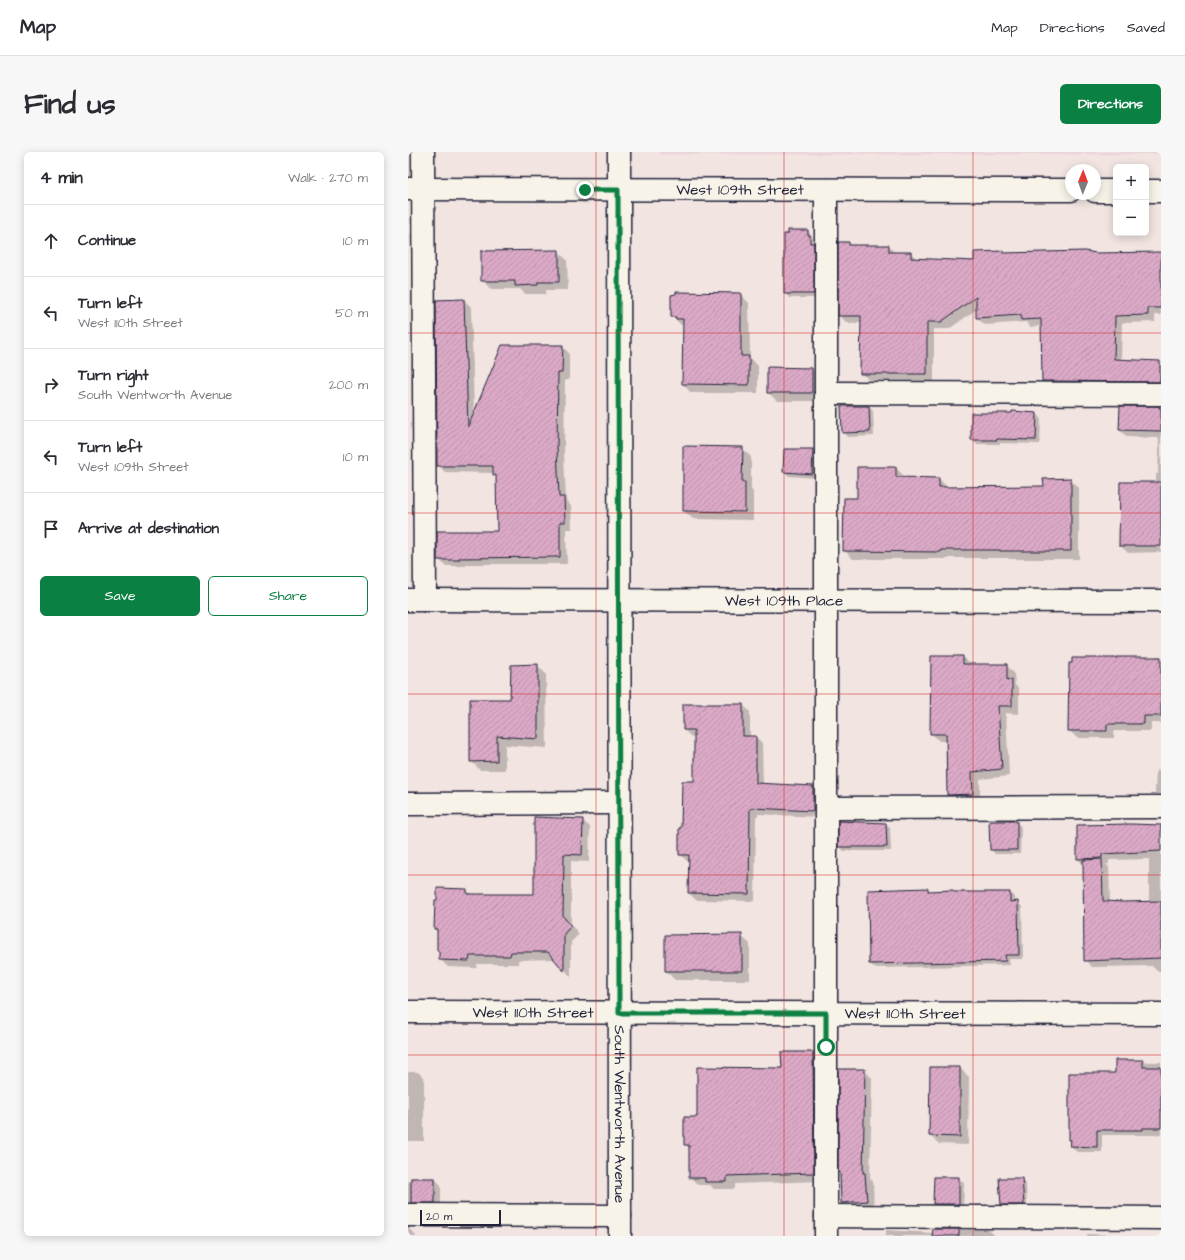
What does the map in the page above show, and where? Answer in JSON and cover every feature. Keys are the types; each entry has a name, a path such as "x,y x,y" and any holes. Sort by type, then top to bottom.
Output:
{"street":[{"path":"416,600 415,189 423,152"},
{"name":"South Wentworth Avenue","path":"618,152 620,1226"},
{"name":"West 109th Street","path":"415,189 1065,190"},
{"path":"826,190 826,1226 1161,1218"},
{"path":"1101,190 1113,190"},
{"path":"1149,191 1161,191"},
{"path":"826,393 1161,394"},
{"name":"West 109th Place","path":"416,600 1161,601"},
{"path":"408,804 619,803"},
{"path":"826,808 1161,807"},
{"name":"West 110th Street","path":"408,1012 1161,1014"},
{"path":"408,1215 620,1226"}],"shaded area":[{"path":"660,152 1161,152 1161,154 660,154"}],"building":[{"path":"788,230 808,230 808,235 810,235 810,243 814,243 814,294 784,294 784,234 788,234"},
{"path":"838,242 849,242 849,245 889,245 889,252 911,252 911,258 974,261 974,252 1161,252 1161,308 1148,308 1148,315 1115,316 1114,359 1160,361 1160,382 1042,381 1041,319 1021,320 1021,315 976,318 976,297 941,322 927,322 927,374 860,374 861,316 838,316"},
{"path":"559,250 559,282 538,282 538,285 515,286 515,281 481,281 481,251"},
{"path":"676,292 741,293 741,356 749,356 749,385 682,384 683,319 671,317 671,295 676,294"},
{"path":"464,299 468,427 502,345 563,345 562,373 558,373 557,446 559,497 564,497 565,522 560,522 560,557 459,558 459,560 437,560 437,531 497,531 496,475 493,475 493,466 437,466 436,300"},
{"path":"767,367 812,368 812,393 767,393"},
{"path":"841,406 869,406 870,432 842,433"},
{"path":"1120,406 1159,406 1159,408 1161,408 1161,431 1119,430"},
{"path":"1012,411 1037,413 1036,440 971,440 971,413 1012,413"},
{"path":"683,446 743,447 742,482 745,482 745,512 683,511"},
{"path":"784,449 813,449 812,474 783,472"},
{"path":"857,467 896,467 896,477 939,478 939,487 1044,486 1043,479 1071,478 1071,551 843,551 844,498 857,498"},
{"path":"1120,482 1161,482 1161,546 1119,546"},
{"path":"931,656 963,656 963,664 1007,664 1007,680 1012,680 1012,706 998,706 1002,769 972,772 973,794 947,795 946,734 930,734"},
{"path":"1161,657 1161,716 1144,716 1144,724 1107,724 1107,731 1068,731 1069,663 1072,663 1072,658"},
{"path":"538,664 538,739 497,736 497,761 470,762 470,699 510,699 511,665"},
{"path":"683,704 743,704 743,736 756,736 756,783 813,786 813,811 750,809 749,894 688,893 689,855 679,855 679,828 681,828 682,781 694,781 694,730 683,730"},
{"path":"534,817 583,819 582,855 564,854 563,916 571,926 564,934 564,971 548,952 511,952 510,956 470,956 469,961 439,960 439,951 437,951 437,929 434,929 437,888 467,889 467,894 534,894"},
{"path":"838,821 886,823 887,847 838,847"},
{"path":"989,821 1017,821 1017,850 990,850"},
{"path":"1077,825 1161,825 1161,851 1102,854 1102,858 1077,859"},
{"path":"1102,859 1103,901 1161,901 1161,958 1084,961 1083,860"},
{"path":"928,888 928,891 953,890 954,892 1010,892 1010,902 1018,901 1019,955 1005,955 1006,961 869,964 868,890"},
{"path":"742,934 742,971 665,971 665,935"},
{"path":"781,1052 813,1052 814,1173 727,1176 727,1182 705,1182 705,1178 689,1178 689,1145 684,1145 684,1117 697,1117 697,1067 782,1068"},
{"path":"1115,1060 1143,1060 1143,1067 1161,1067 1161,1128 1143,1128 1143,1130 1097,1130 1097,1147 1070,1146 1069,1073 1115,1073"},
{"path":"930,1067 960,1067 960,1137 929,1136"},
{"path":"838,1069 865,1069 863,1173 865,1173 867,1201 841,1203 840,1172 838,1172"},
{"path":"934,1177 959,1177 959,1204 933,1204"},
{"path":"411,1178 435,1178 435,1203 411,1203"},
{"path":"999,1178 1022,1178 1024,1205 1001,1205"},
{"path":"933,1229 959,1229 959,1236 932,1236"}],"route":[{"path":"585,190 618,190 619,1013 826,1013 826,1047"}]}
